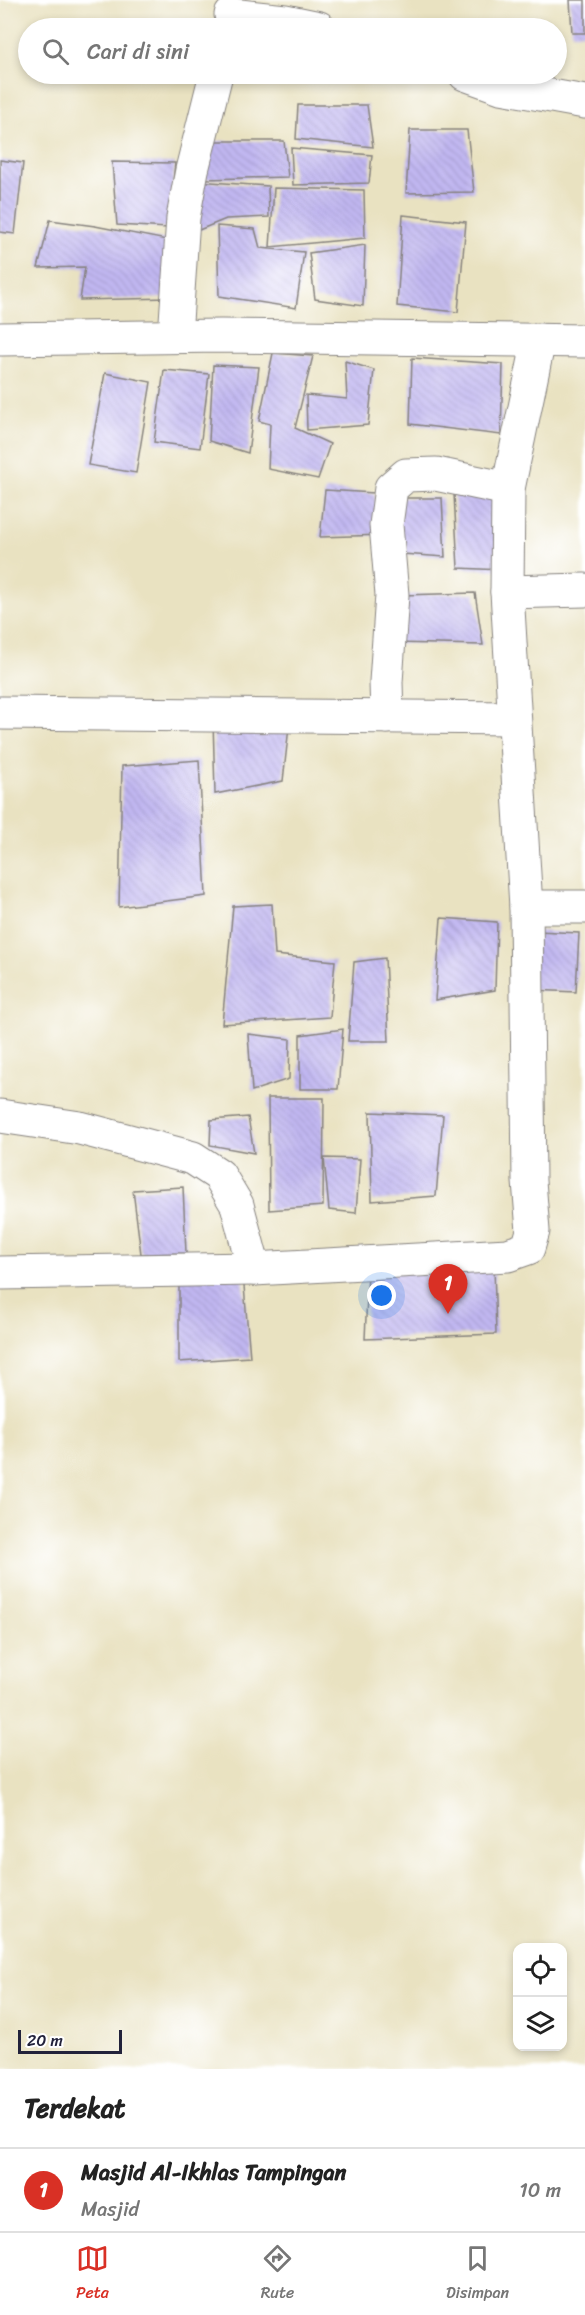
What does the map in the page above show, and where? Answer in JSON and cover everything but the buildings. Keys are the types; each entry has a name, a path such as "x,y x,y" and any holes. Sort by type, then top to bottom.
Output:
{"street":[{"path":"230,14 261,18"},
{"path":"175,336 183,218 192,170 214,84"},
{"path":"493,84 585,102"},
{"path":"0,339 175,336 585,341"},
{"path":"0,1273 254,1269 508,1255 528,1248 533,1231 529,1181 526,907 507,592 508,489 539,340"},
{"path":"387,717 386,682 392,595 386,525 391,488 406,475 436,474 508,489"},
{"path":"507,592 585,590"},
{"path":"0,713 513,718"},
{"path":"526,907 585,907"},
{"path":"0,1116 80,1128 193,1158 219,1175 237,1204 254,1269"}],"place":[{"name":"Masjid Al-Ikhlas Tampingan","path":"448,1314"}]}
